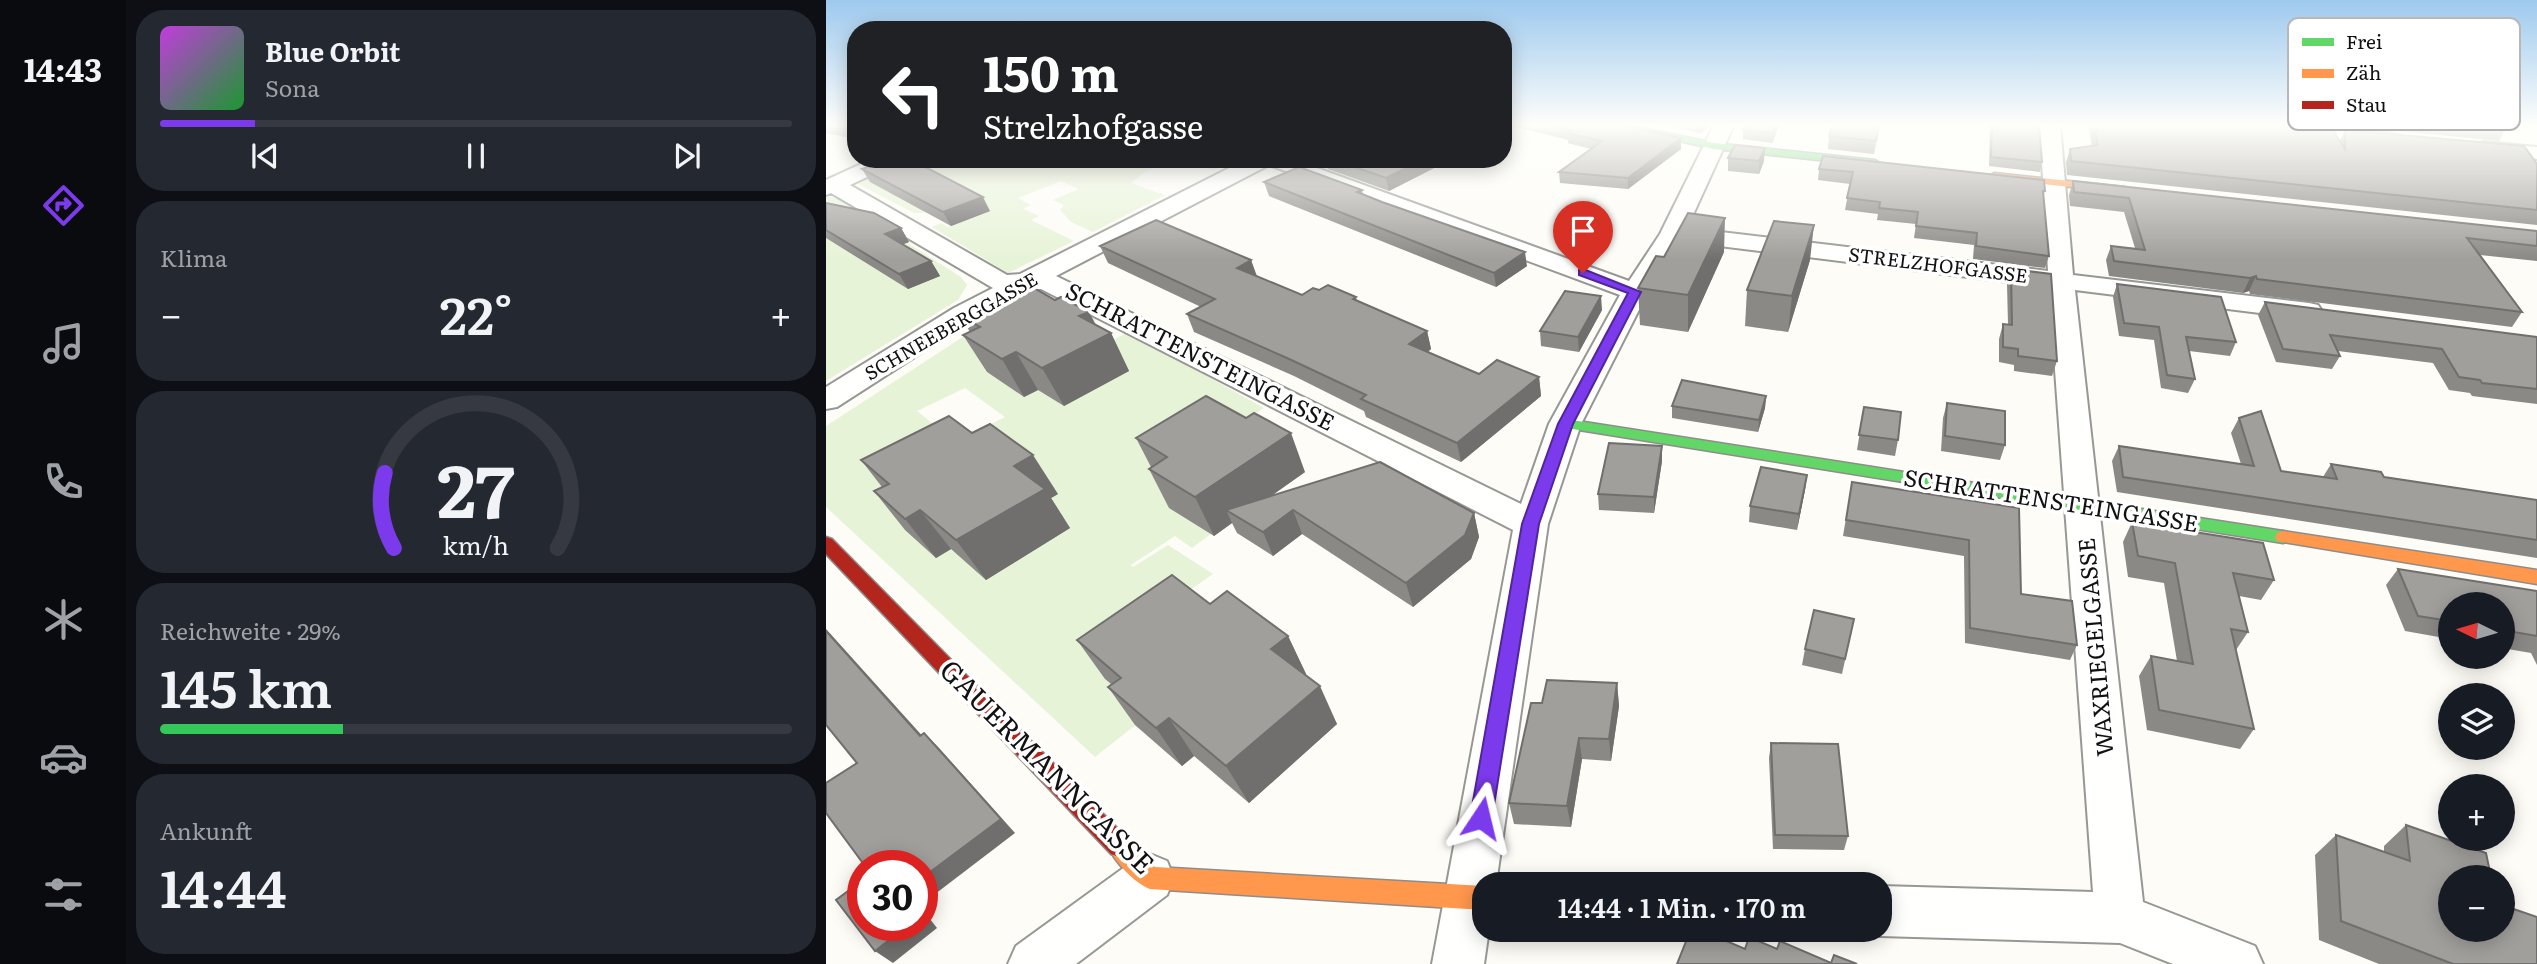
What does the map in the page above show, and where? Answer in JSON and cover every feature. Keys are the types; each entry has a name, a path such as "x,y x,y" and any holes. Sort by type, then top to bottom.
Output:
{"street":[{"path":"829,186 865,170"},
{"name":"SCHNEEBERGGASSE","path":"826,400 909,347 1023,282 1242,170"},
{"path":"1302,170 1635,292"},
{"path":"1480,872 1531,524 1565,424 1635,292 1672,233 1703,170"},
{"name":"WAXRIEGELGASSE","path":"2055,170 2062,279 2120,918"},
{"path":"1975,174 2138,191"},
{"name":"SCHRATTENSTEINGASSE","path":"829,186 1002,283 1056,284 1531,524"},
{"name":"STRELZHOFGASSE","path":"1672,233 2333,314"},
{"name":"SCHRATTENSTEINGASSE","path":"1565,424 2537,577"},
{"name":"GAUERMANNGASSE","path":"826,543 1150,878 1472,898"},
{"path":"1034,964 1150,878"},
{"path":"1892,911 2120,918 2237,964"},
{"path":"1458,964 1472,913"}],"green space":[{"path":"926,170 1149,170 1131,183 1165,195 1093,232 1071,222 1060,210 1064,205 1052,200 1079,189 1061,181 1018,198 1031,205 1023,209 1039,216 1031,220 1074,241 1008,273 932,227 941,223 948,227 989,211 965,198 923,213 914,213 856,183 855,179"},
{"path":"826,196 838,199 961,277 967,285 958,300 826,381"},
{"path":"1046,291 1055,293 1039,301 1087,309 1102,317 1086,325 1111,341 1128,332 1264,408 1223,435 1170,508 1211,534 1192,548 1175,536 1131,565 1133,567 1168,545 1213,574 1176,600 1105,679 1147,716 1095,757 826,507 826,426 1021,299","holes":["1129,371 1064,406 1038,390 1024,397 987,372","965,388 1005,417 956,442 917,411"]}],"building":[{"path":"864,170 931,170 983,197 943,212"},
{"path":"1292,170 1307,170 1362,190 1357,192 1382,202 1525,252 1494,273 1264,182"},
{"path":"1363,170 1402,170 1386,178"},
{"path":"1562,170 1639,170 1628,178 1559,172"},
{"path":"1830,170 1952,170 2044,180 2049,256 1976,246 1977,233 1916,226 1918,212 1879,208 1880,202 1847,198 1853,172"},
{"path":"2156,170 2537,170 2537,210"},
{"path":"2073,181 2537,231 2537,246 2467,238 2522,312 2257,279 2256,276 2250,278 2114,261 2111,246 2145,250 2129,198 2074,192"},
{"path":"826,203 874,213 901,228 885,234 931,261 899,274 826,230"},
{"path":"1688,213 1725,218 1688,295 1638,288 1656,256 1664,257"},
{"path":"1156,220 1251,260 1237,268 1302,295 1313,288 1319,290 1328,285 1356,297 1353,299 1427,331 1409,344 1479,374 1497,360 1539,377 1457,443 1361,399 1366,395 1187,314 1215,299 1100,246"},
{"path":"1774,221 1814,225 1792,296 1747,290"},
{"path":"2011,269 2051,274 2057,361 2018,356 2018,349 2003,347 2003,324 2012,325"},
{"path":"1027,284 1055,300 1061,297 1089,312 1079,316 1111,333 1042,368 1016,352 1002,359 963,335 980,327 959,315"},
{"path":"2117,284 2221,297 2236,342 2186,337 2195,379 2167,375 2159,327 2124,323"},
{"path":"1565,291 1601,296 1578,337 1540,331"},
{"path":"2265,302 2537,337 2537,389 2482,383 2480,380 2459,377 2442,349 2330,335 2340,356 2283,349"},
{"path":"1682,380 1766,396 1759,420 1672,406"},
{"path":"1206,396 1246,418 1254,413 1291,433 1195,497 1149,469 1167,457 1136,438"},
{"path":"1947,403 2005,411 2005,445 1945,436"},
{"path":"1864,407 1901,412 1898,440 1859,435"},
{"path":"2261,411 2281,471 2337,479 2331,464 2381,472 2384,477 2537,500 2537,540 2123,477 2119,446 2254,466 2239,418"},
{"path":"949,416 972,433 990,424 1033,455 1014,466 1045,489 956,540 920,510 905,519 874,491 889,484 861,460"},
{"path":"1609,443 1662,446 1654,497 1598,494"},
{"path":"1380,462 1474,513 1465,535 1406,583 1293,510 1263,532 1226,510"},
{"path":"1761,467 1807,475 1799,514 1750,506"},
{"path":"1852,482 2019,508 2021,594 2072,601 2077,645 1970,628 1969,540 1846,520"},
{"path":"2132,522 2263,543 2274,580 2233,573 2248,632 2231,629 2254,729 2159,710 2151,656 2193,664 2175,563 2138,556"},
{"path":"2398,569 2537,591 2537,636 2515,632 2515,592 2438,592 2438,619 2418,616"},
{"path":"1172,575 1210,604 1227,591 1288,636 1271,649 1320,686 1226,766 1169,718 1156,728 1108,687 1121,678 1077,640"},
{"path":"1814,610 1854,619 1845,659 1805,649"},
{"path":"826,631 920,736 924,733 1001,819 938,866 938,850 853,850 826,813 826,783 857,763 826,725"},
{"path":"1547,680 1617,683 1609,739 1579,738 1567,806 1509,803 1531,703 1542,703"},
{"path":"1771,743 1838,744 1848,836 1775,835"},
{"path":"2406,825 2438,836 2438,851 2486,853 2488,865 2438,865 2438,942 2515,942 2515,909 2537,917 2537,964 2453,964 2341,921 2336,835 2410,861"},
{"path":"847,892 847,914 836,900"},
{"path":"867,941 888,941 875,951"},
{"path":"1686,942 1729,942 1745,949 1747,942 1761,942 1777,949 1780,942 1782,942 1831,963 1834,955 1857,964 1677,964"}],"traffic: fast":[{"path":"1565,424 2283,537"}],"traffic: slow":[{"path":"1994,176 2125,190"},
{"path":"2283,537 2537,577"},
{"path":"1119,846 1150,878 1472,897"}],"traffic: jam":[{"path":"826,543 1119,846"}],"route":[{"path":"1481,818 1531,524 1565,424 1635,292 1583,273"}]}
